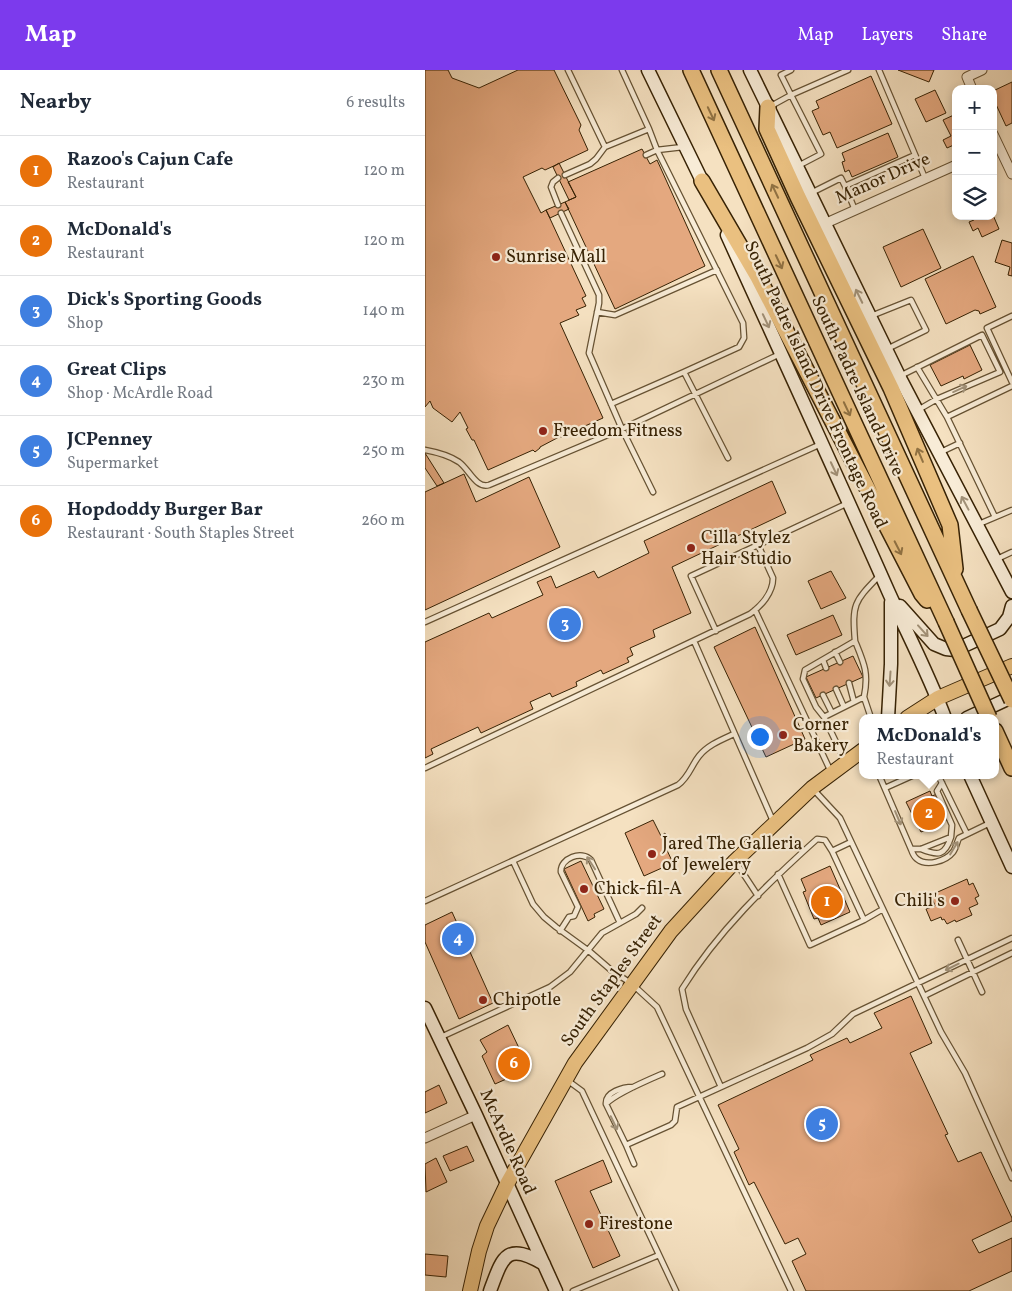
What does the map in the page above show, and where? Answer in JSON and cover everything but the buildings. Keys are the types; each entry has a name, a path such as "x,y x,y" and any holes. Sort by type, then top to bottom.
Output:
{"highway":[{"name":"South Padre Island Drive","path":"691,70 987,714"},
{"name":"South Padre Island Drive","path":"719,70 1012,699"},
{"path":"768,107 767,129 891,388 950,525 958,585"},
{"path":"702,181 758,277 922,594 946,622"},
{"path":"999,740 1012,768"}],"main road":[{"name":"South Padre Island Drive Frontage Road","path":"648,70 702,181 938,698 944,714"},
{"path":"751,70 869,317 1012,592"},
{"path":"890,595 934,644 946,649 955,650 1000,629 1009,617 1012,606"},
{"path":"888,714 891,664 890,595"},
{"path":"913,714 938,698 1012,666"},
{"path":"976,714 1012,699"},
{"name":"South Staples Street","path":"470,1291 487,1226 507,1184 575,1063 632,984 671,931 735,860 812,788 859,753"},
{"path":"972,779 990,823 1012,867"},
{"path":"977,779 992,813 990,823"},
{"name":"McArdle Road","path":"425,1008 556,1291"},
{"path":"490,1291 503,1258 510,1254 524,1254 544,1264"}],"street":[{"path":"970,85 967,77 982,70"},
{"path":"997,149 1012,174"},
{"name":"Manor Drive","path":"824,224 952,167"},
{"path":"425,1138 476,1115"}],"lane":[{"path":"568,70 605,147"},
{"path":"611,404 739,347 744,338 743,323 657,150 622,70"},
{"path":"791,70 781,74 821,154 796,166"},
{"path":"768,107 848,70"},
{"path":"879,70 925,178"},
{"path":"565,175 590,164 605,147 649,129"},
{"path":"646,155 657,150 685,147"},
{"path":"845,186 915,155"},
{"path":"558,178 551,187 558,205"},
{"path":"810,194 841,178 855,210"},
{"path":"561,213 599,295 589,353 622,429 653,492"},
{"path":"597,312 615,315 717,270"},
{"path":"869,317 911,300 926,330 886,350"},
{"path":"1012,316 987,328 1012,382"},
{"path":"899,376 982,335 1000,372 937,399 917,411"},
{"path":"425,450 461,463 479,484 485,487 622,429 781,354"},
{"path":"917,367 947,416 995,517"},
{"path":"684,372 728,458"},
{"path":"947,416 1012,386"},
{"path":"425,622 822,443"},
{"path":"939,453 960,443"},
{"path":"716,631 691,576 849,502"},
{"path":"977,526 1012,510"},
{"path":"425,768 716,631 755,610 769,595 773,583 773,578 758,545"},
{"path":"995,560 1012,552"},
{"path":"869,714 863,698 867,682 866,668 855,640 853,614 860,596 881,574"},
{"path":"755,610 832,772"},
{"path":"846,762 825,717 816,707 803,678 805,670 855,640"},
{"path":"693,641 774,823"},
{"path":"835,652 840,662"},
{"path":"823,660 826,668"},
{"path":"810,667 813,674"},
{"path":"849,683 854,702"},
{"path":"836,689 844,707"},
{"path":"823,695 832,713"},
{"path":"825,717 863,698"},
{"path":"425,901 678,785 689,775 700,754 715,742 733,734"},
{"path":"881,779 917,859 927,863 935,862 948,856 954,851 959,838 990,823"},
{"path":"885,788 905,779"},
{"path":"941,779 967,834"},
{"path":"911,849 939,854 949,845 952,826 937,791 942,783"},
{"path":"812,788 840,818 941,1032 965,1073 1012,1178"},
{"path":"921,850 951,837"},
{"path":"721,1087 686,1010 682,989 697,966 736,917 778,874 817,839 825,840 832,851 864,920"},
{"path":"832,851 851,842"},
{"path":"560,930 569,918 574,916 578,907 561,872 561,868 564,862 581,855 585,855 591,860 620,923"},
{"path":"735,860 758,896"},
{"path":"513,861 533,904 544,917 611,970 632,984 657,1007 791,1291"},
{"path":"778,874 810,944 864,920 883,909"},
{"path":"439,1038 550,987 570,972 602,933 636,914 642,908"},
{"path":"626,1145 671,1125 675,1121 677,1108 807,1048 832,1034 853,1014 1012,938"},
{"path":"958,940 982,992"},
{"path":"924,996 1012,952"},
{"path":"635,1164 606,1104 633,1087 662,1074"},
{"path":"566,1080 582,1091 676,1291"},
{"path":"573,1291 659,1255"}],"place":[{"name":"Sunrise Mall","path":"496,257"},
{"name":"Freedom Fitness","path":"543,431"},
{"name":"Cilla Stylez Hair Studio","path":"691,548"},
{"name":"Dick's Sporting Goods","path":"565,624"},
{"name":"Corner Bakery","path":"783,735"},
{"name":"McDonald's","path":"929,814"},
{"name":"Jared The Galleria of Jewelery","path":"652,854"},
{"name":"Chick-fil-A","path":"584,889"},
{"name":"Chili's","path":"955,901"},
{"name":"Razoo's Cajun Cafe","path":"827,902"},
{"name":"Great Clips","path":"458,939"},
{"name":"Chipotle","path":"483,1000"},
{"name":"Hopdoddy Burger Bar","path":"514,1064"},
{"name":"JCPenney","path":"822,1124"},
{"name":"Firestone","path":"589,1224"}]}
